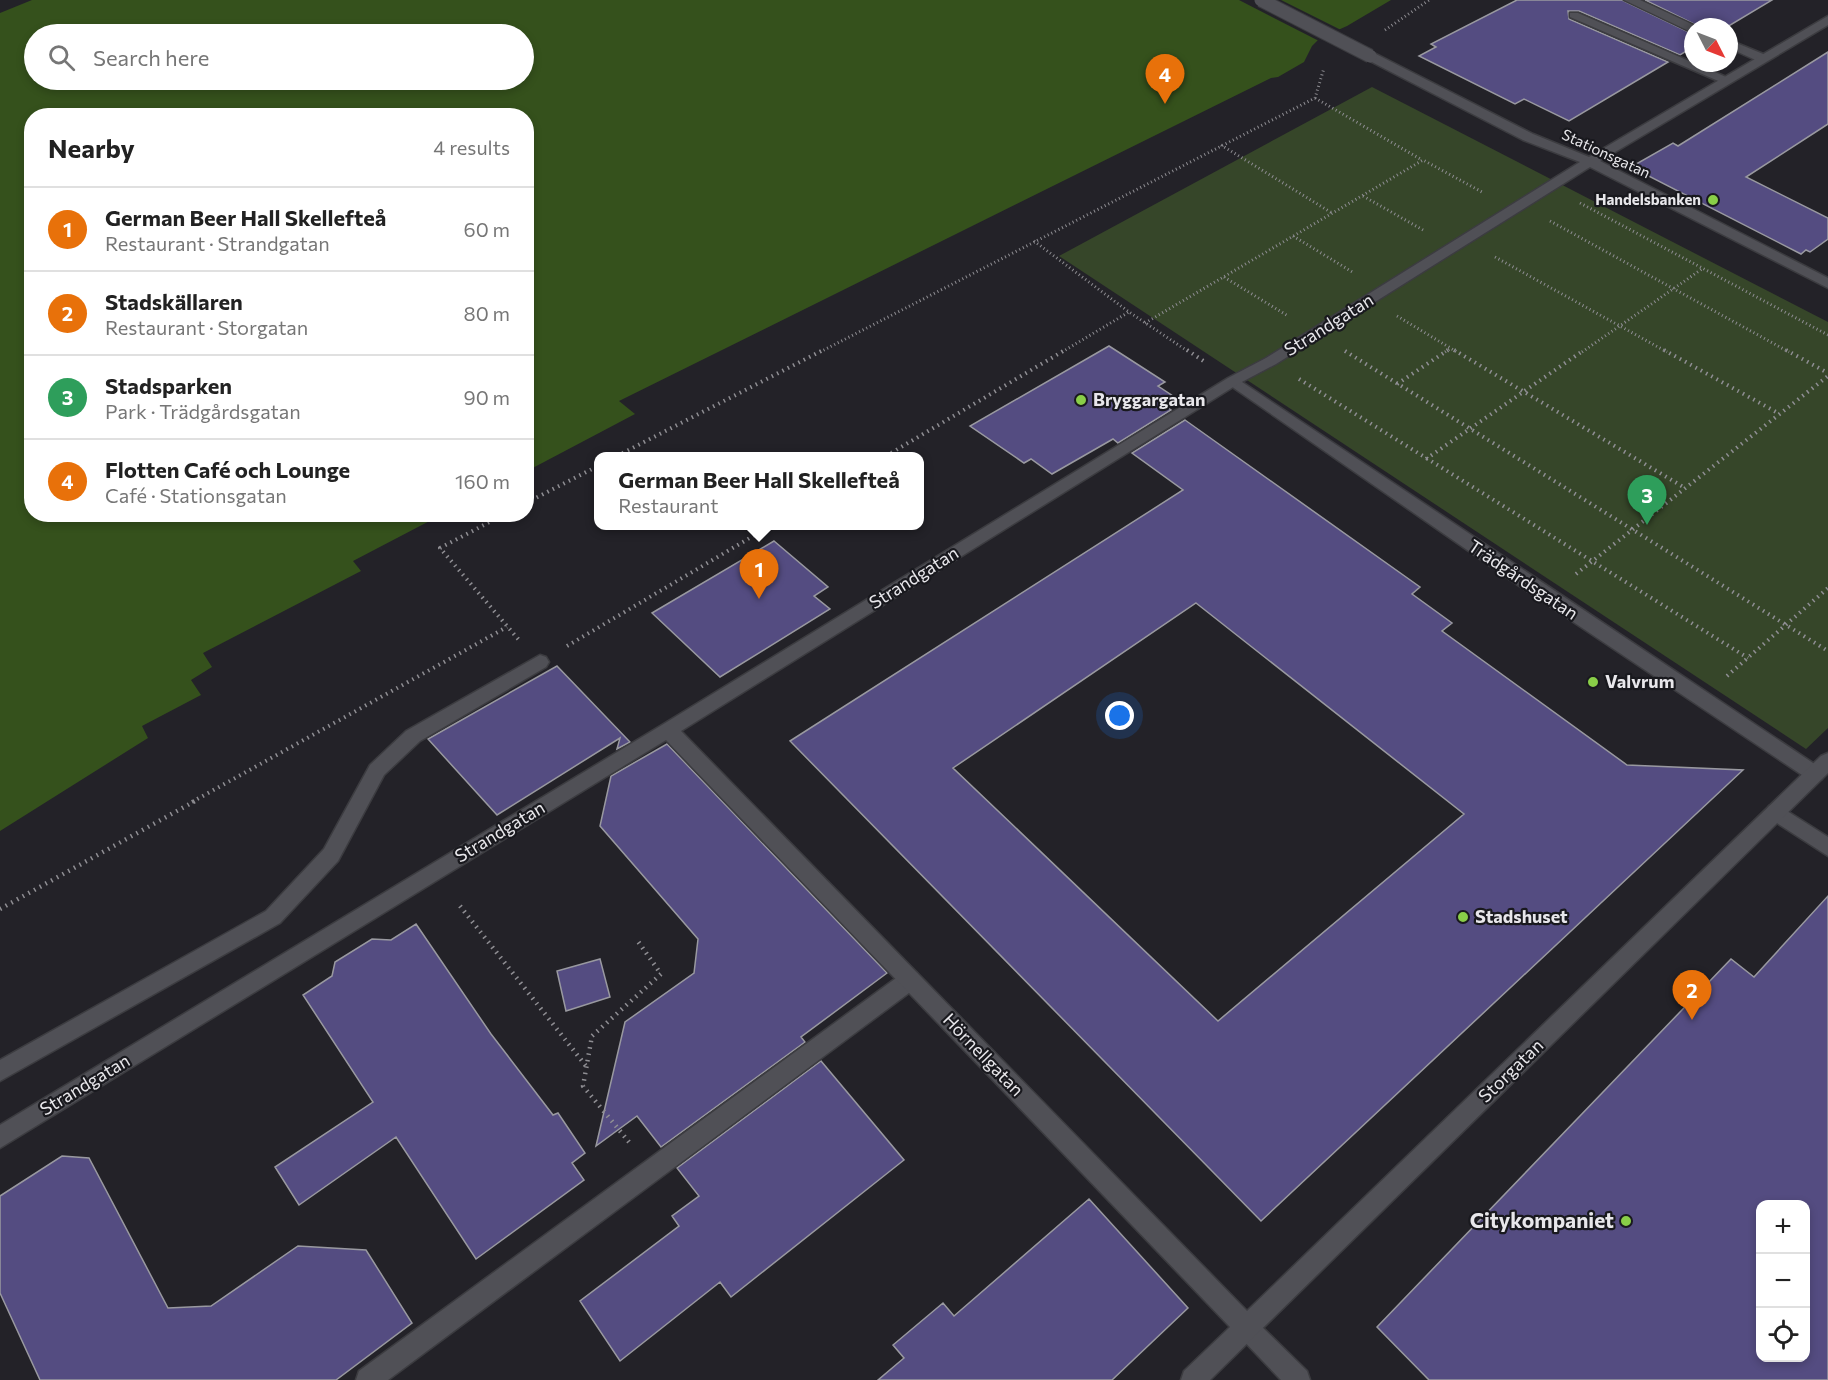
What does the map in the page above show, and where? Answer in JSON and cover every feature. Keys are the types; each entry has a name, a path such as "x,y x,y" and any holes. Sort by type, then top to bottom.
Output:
{"street":[{"name":"Stationsgatan","path":"1261,0 1528,137 1589,161 1828,284"},
{"path":"1630,0 1684,24"},
{"path":"1574,15 1727,80"},
{"name":"Strandgatan","path":"0,1137 668,730 1233,381 1271,361 1515,206 1828,20"},
{"path":"1738,48 1764,59"},
{"name":"Trädgårdsgatan","path":"1233,381 1515,575 1701,699 1821,768"},
{"path":"0,1071 273,917 331,855 377,770 413,736 540,662"},
{"name":"Hörnellgatan","path":"668,730 1298,1380"},
{"name":"Storgatan","path":"1193,1380 1821,768"},
{"path":"1776,812 1828,849"},
{"path":"368,1380 910,980"}],"path":[{"path":"1377,34 1429,0"},
{"path":"625,452 1315,98 1325,64"},
{"path":"1315,98 1423,160 1515,206 1828,374 1592,562"},
{"path":"1221,145 1332,213"},
{"path":"1145,323 1423,160"},
{"path":"1548,187 1828,335"},
{"path":"1363,196 1458,243 1778,413"},
{"path":"1293,236 1383,291"},
{"path":"1034,241 1129,312 1233,381"},
{"path":"1426,459 1702,268"},
{"path":"1224,277 1828,651"},
{"path":"1369,299 1685,488"},
{"path":"893,452 1129,312"},
{"path":"1397,384 1451,348"},
{"path":"1271,361 1748,658"},
{"path":"534,499 594,468"},
{"path":"490,522 440,548 540,662 762,530"},
{"path":"1701,699 1828,588"},
{"path":"0,909 507,627"},
{"path":"460,906 586,1067"},
{"path":"637,940 661,974 592,1036 583,1086 652,1171"}],"shaded area":[{"path":"32,0 1391,0 1347,26 1320,38 1312,46 1304,62 1278,77 1271,78 619,401 635,414 534,467 534,108 24,108 24,522 428,522 353,561 361,571 203,653 212,667 191,680 201,695 142,726 148,738 0,831 0,13"},
{"path":"1372,87 1828,322 1828,728 1806,749 1059,256"}],"pier":[{"path":"1239,0 1281,0 1343,31 1321,42"}],"building":[{"path":"1517,0 1622,0 1684,30 1684,53 1680,55 1579,11 1568,11 1569,19 1668,62 1569,121 1524,99 1515,104 1419,56 1436,47 1431,44"},
{"path":"1645,0 1772,0 1738,20 1738,18 1684,19"},
{"path":"1828,52 1828,124 1746,177 1828,218 1828,239 1810,252 1806,250 1801,254 1631,167 1673,143 1678,146"},
{"path":"1109,346 1165,382 1158,386 1179,400 1167,407 1171,410 1118,443 1113,439 1052,474 1031,459 1024,463 970,426"},
{"name":"Stadshuset","path":"1185,420 1420,587 1412,594 1452,623 1442,631 1627,765 1743,770 1261,1221 790,741 1183,490 1132,453","holes":["1196,603 1464,814 1218,1021 953,768"]},
{"path":"774,541 828,587 814,596 830,609 720,677 652,613"},
{"path":"557,666 630,742 617,749 620,738 497,815 428,739"},
{"path":"667,744 887,973 801,1037 805,1042 661,1147 637,1116 596,1146 625,1022 694,973 698,939 600,826 611,776"},
{"name":"Citykompaniet","path":"1828,896 1828,1380 1429,1380 1377,1327 1731,959 1754,977"},
{"path":"416,924 491,1034 553,1115 558,1113 585,1153 572,1163 584,1180 476,1259 396,1137 299,1205 275,1167 373,1102 303,995 332,976 335,962 372,939 391,940"},
{"path":"600,959 610,997 566,1011 557,971"},
{"path":"821,1061 904,1160 731,1297 720,1282 620,1361 580,1301 679,1226 672,1216 699,1196 677,1168"},
{"path":"62,1156 89,1158 168,1308 211,1306 298,1246 366,1250 412,1323 336,1380 40,1380 0,1293 0,1196"},
{"path":"1089,1199 1188,1308 1112,1380 878,1380 904,1358 893,1345 943,1303 954,1316"}],"place":[{"name":"Flotten Café och Lounge","path":"1165,104"},
{"name":"Handelsbanken","path":"1713,200"},
{"name":"Bryggargatan","path":"1081,400"},
{"name":"Stadsparken","path":"1647,525"},
{"name":"German Beer Hall Skellefteå","path":"759,599"},
{"name":"Valvrum","path":"1593,682"},
{"name":"Stadshuset","path":"1463,917"},
{"name":"Stadskällaren","path":"1692,1020"},
{"name":"Citykompaniet","path":"1626,1221"}]}
